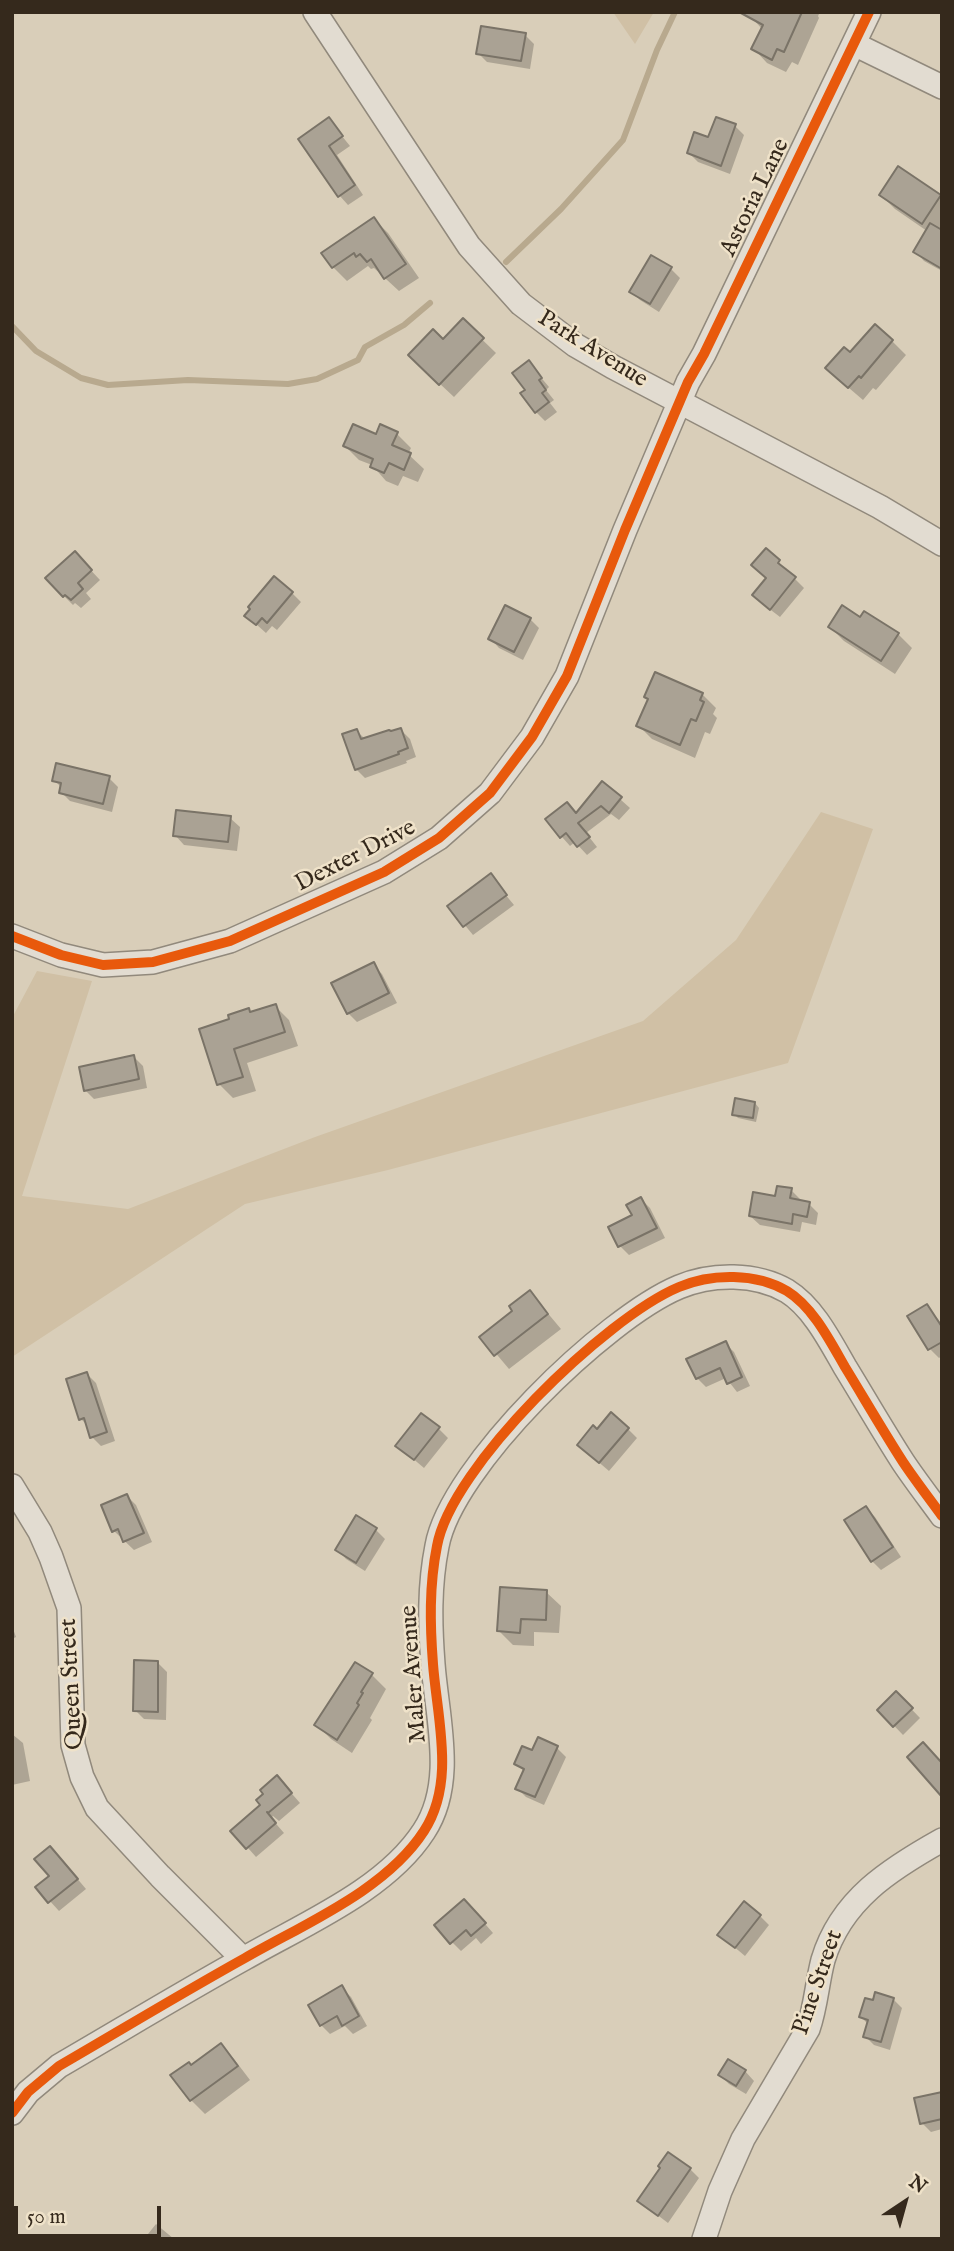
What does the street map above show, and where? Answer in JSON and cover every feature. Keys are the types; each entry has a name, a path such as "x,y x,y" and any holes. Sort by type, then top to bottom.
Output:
{"street":[{"name":"Park Avenue","path":"315,12 468,246 499,282 543,323 613,368 870,501 942,544"},
{"name":"Astoria Lane","path":"681,403 688,382 869,12"},
{"path":"854,44 942,87"},
{"name":"Dexter Drive","path":"12,936 61,955 103,965 153,962 230,941 384,872 439,838 490,793 532,737 567,676 625,530 681,403"},
{"name":"Maler Avenue","path":"12,2113 28,2092 59,2066 360,1891 397,1863 427,1827 434,1812 442,1779 430,1613 433,1565 446,1516 495,1445 538,1395 630,1316 680,1287 722,1277 758,1280 788,1292 824,1331 904,1463 942,1516"},
{"name":"Queen Street","path":"12,1486 40,1532 69,1608 73,1745 82,1777 97,1808 243,1959"},
{"name":"Pine Street","path":"704,2239 720,2191 743,2139 808,2029 823,1963 831,1938 842,1917 859,1896 916,1854 942,1840"}],"shaded area":[{"path":"613,12 654,12 635,44"},
{"path":"821,812 873,829 788,1063 388,1170 245,1204 12,1357 12,1018 37,971 92,981 22,1196 128,1209 315,1137 643,1021 736,940"}],"building":[{"path":"739,12 802,12 784,52 777,49 772,60 751,49 763,25"},
{"path":"481,26 526,33 521,61 476,54"},
{"path":"329,117 343,136 329,146 355,185 338,197 298,139"},
{"path":"716,117 736,124 721,166 687,153 694,132 708,137"},
{"path":"898,166 941,195 922,224 879,195"},
{"path":"374,217 406,264 384,279 371,259 367,262 360,254 356,257 354,253 332,268 321,253"},
{"path":"930,223 942,230 942,269 913,252"},
{"path":"651,255 672,267 650,304 629,292"},
{"path":"463,318 484,338 439,385 408,355 433,329 443,339"},
{"path":"875,324 893,340 861,378 859,376 848,388 825,368 844,347 850,352"},
{"path":"529,360 542,378 539,380 546,390 542,393 549,402 535,413 520,393 525,390 512,373"},
{"path":"353,424 376,434 380,424 398,432 392,445 411,453 404,470 389,463 384,473 370,467 373,459 343,446"},
{"path":"766,548 780,560 778,563 796,577 770,610 752,595 766,578 751,565"},
{"path":"75,551 92,570 78,583 83,589 71,600 65,595 63,597 45,578"},
{"path":"274,576 293,592 267,623 262,618 256,625 244,616 250,609 248,607"},
{"path":"505,605 531,618 514,652 488,639"},
{"path":"842,605 860,617 864,611 899,633 881,661 828,627"},
{"path":"655,672 703,693 700,700 704,702 696,721 691,719 680,745 636,726 648,699 644,697"},
{"path":"401,728 408,748 355,770 342,734 357,729 361,739"},
{"path":"56,763 110,776 103,804 59,793 61,783 52,781"},
{"path":"602,781 622,797 609,813 601,806 578,823 590,837 577,847 566,833 560,838 545,819 567,802 576,813"},
{"path":"176,810 231,816 228,842 173,836"},
{"path":"491,873 507,895 463,927 447,906"},
{"path":"374,962 389,993 347,1014 331,983"},
{"path":"276,1004 285,1032 234,1049 243,1077 217,1085 199,1029 229,1019 228,1015 249,1008 250,1012"},
{"path":"134,1055 139,1079 84,1091 79,1067"},
{"path":"735,1098 755,1102 753,1118 732,1115"},
{"path":"777,1186 792,1188 790,1198 810,1202 807,1217 793,1214 792,1224 749,1216 753,1192 775,1196"},
{"path":"641,1197 657,1228 618,1247 608,1227 632,1215 626,1205"},
{"path":"530,1290 548,1314 494,1356 479,1337 512,1311 509,1306"},
{"path":"927,1304 942,1327 942,1342 928,1350 907,1316"},
{"path":"726,1341 742,1377 727,1384 720,1368 696,1379 686,1359"},
{"path":"87,1372 107,1432 90,1438 84,1418 79,1420 66,1379"},
{"path":"611,1412 629,1428 599,1463 577,1445 593,1425 597,1429"},
{"path":"421,1413 440,1427 414,1460 395,1446"},
{"path":"127,1494 144,1533 123,1542 118,1529 112,1532 101,1505"},
{"path":"866,1506 893,1547 871,1562 844,1520"},
{"path":"356,1515 377,1528 356,1563 335,1550"},
{"path":"500,1587 547,1590 546,1620 521,1619 520,1633 497,1631"},
{"path":"134,1660 158,1661 158,1712 133,1711"},
{"path":"355,1662 373,1673 361,1692 363,1693 357,1703 359,1705 337,1740 314,1725"},
{"path":"896,1691 913,1708 893,1727 877,1710"},
{"path":"538,1737 558,1746 535,1797 515,1789 524,1769 514,1764 522,1746 532,1750"},
{"path":"923,1742 942,1763 942,1797 907,1757"},
{"path":"277,1775 292,1793 267,1812 276,1823 246,1849 230,1831 260,1805 256,1800 263,1794 260,1790"},
{"path":"50,1846 78,1879 48,1903 35,1887 49,1876 34,1859"},
{"path":"464,1899 486,1923 471,1936 466,1930 450,1944 434,1925"},
{"path":"744,1901 761,1915 735,1948 717,1935"},
{"path":"342,1985 359,2016 342,2026 337,2016 320,2026 308,2005"},
{"path":"875,1992 894,1998 881,2042 863,2037 868,2020 859,2017 865,1998 873,2000"},
{"path":"221,2043 238,2066 190,2101 170,2075 189,2062 191,2065"},
{"path":"728,2059 746,2070 736,2086 718,2075"},
{"path":"942,2092 942,2119 920,2124 914,2098"},
{"path":"668,2152 691,2168 658,2216 637,2201"}],"waterway":[{"path":"506,262 561,209 623,140 657,50 675,12"},
{"path":"12,326 36,351 81,378 108,385 188,380 288,384 317,379 358,360 365,347 404,325 430,303"}],"cycle path":[{"path":"12,936 61,955 103,965 153,962 230,941 384,872 439,838 490,793 532,737 567,676 688,382 869,12"},
{"path":"12,2113 28,2092 59,2066 342,1904 388,1871 408,1852 434,1812 442,1771 431,1605 437,1546 448,1513 470,1477 500,1438 536,1399 612,1329 648,1304 692,1282 720,1277 748,1278 787,1291 805,1306 820,1325 903,1462 942,1516"}]}
